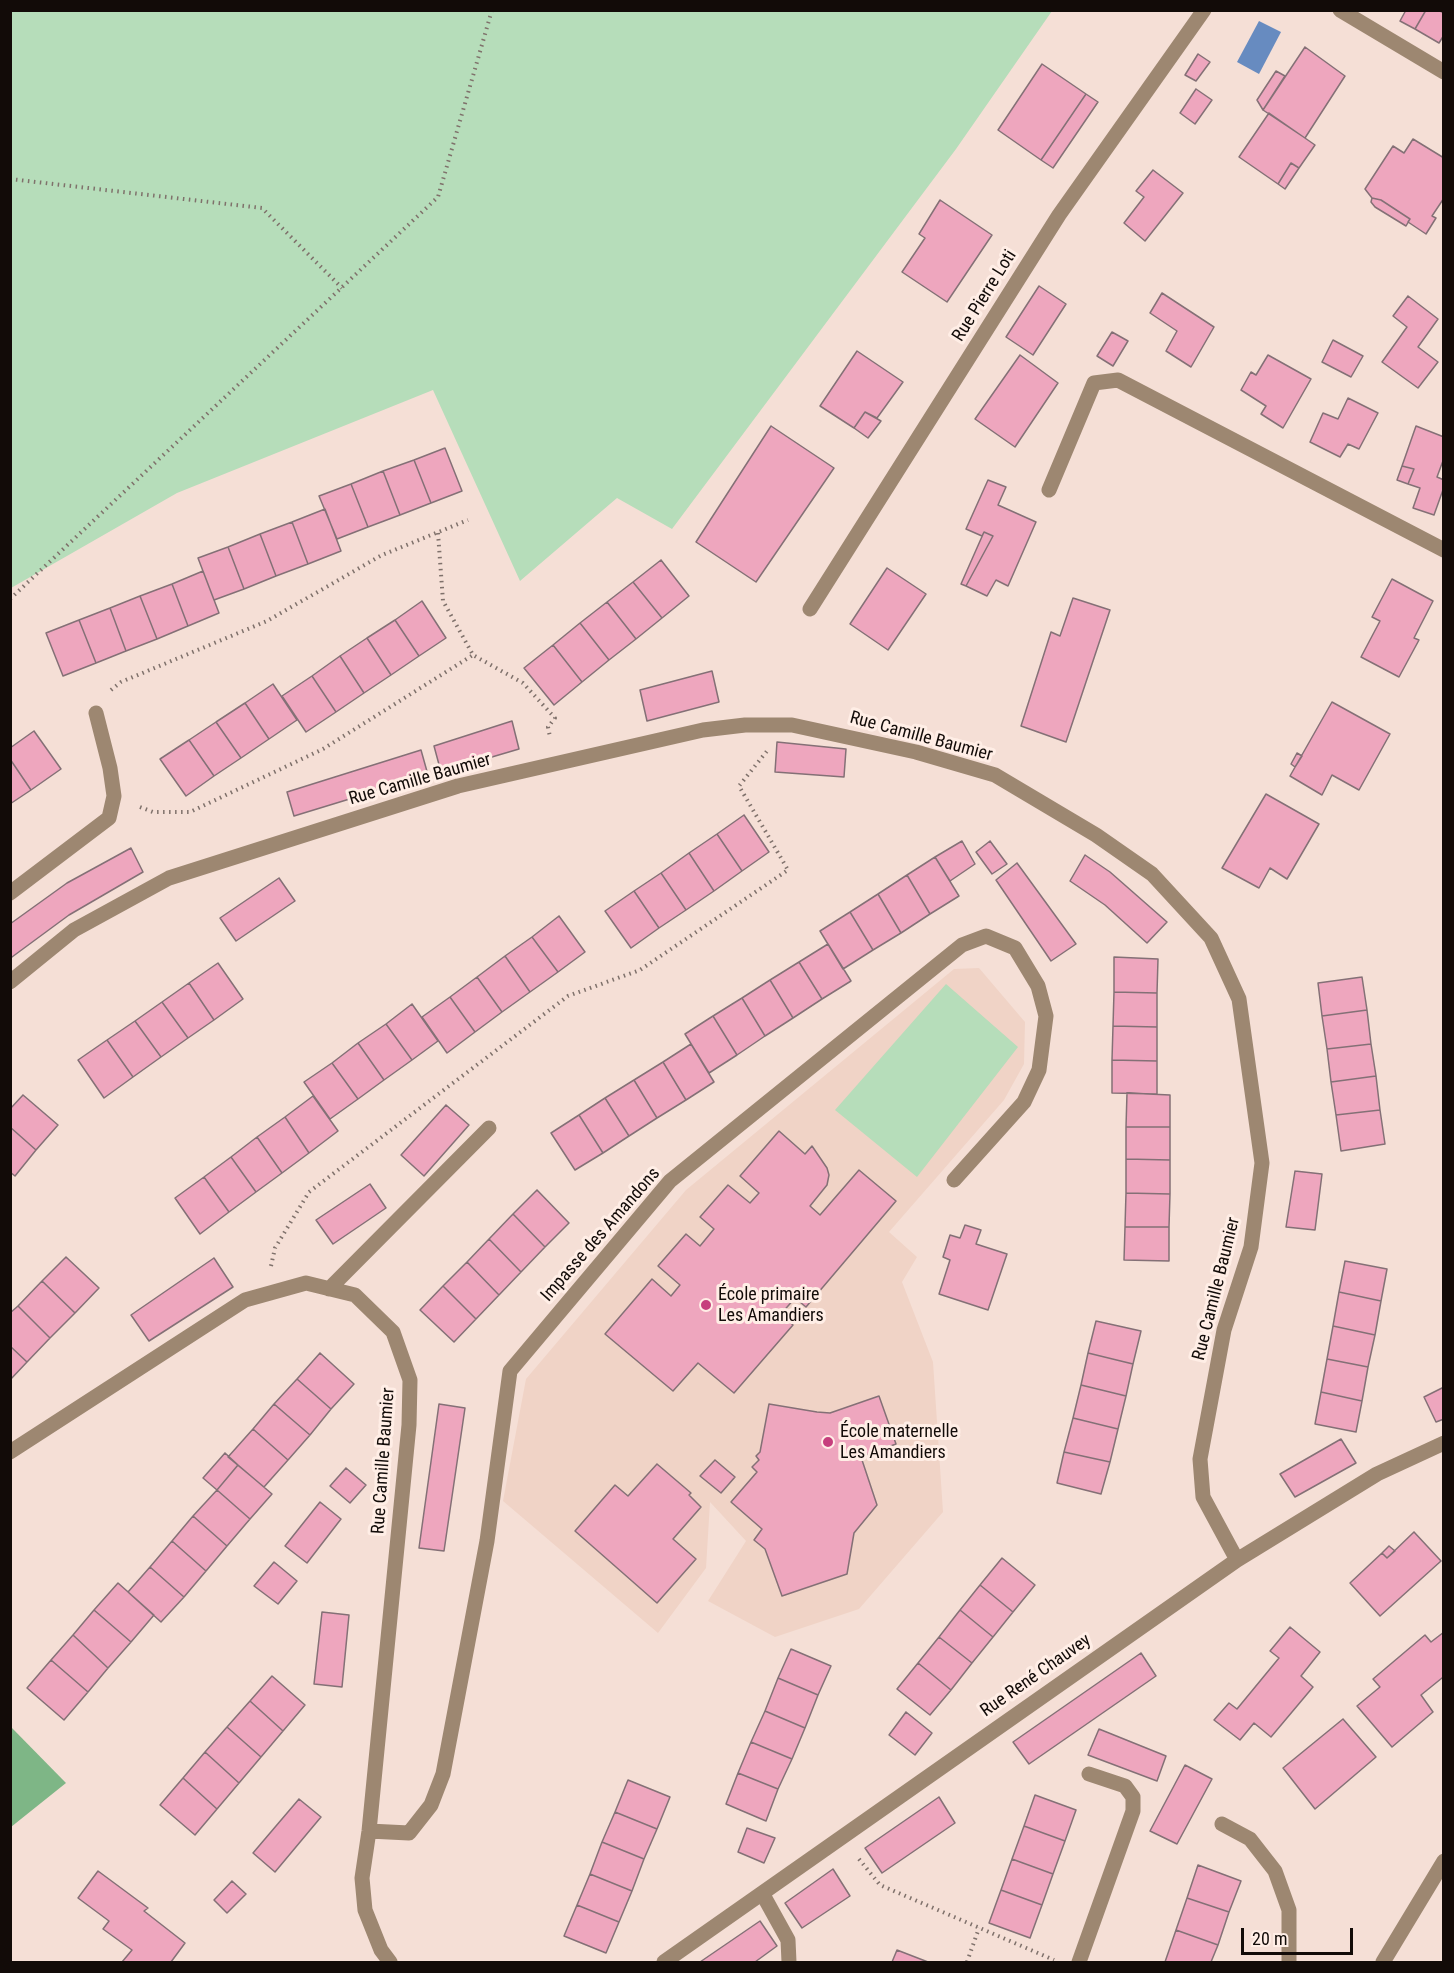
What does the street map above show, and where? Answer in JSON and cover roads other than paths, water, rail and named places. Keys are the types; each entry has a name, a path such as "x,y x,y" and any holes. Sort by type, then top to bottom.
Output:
{"street":[{"name":"Rue Pierre Loti","path":"810,609 1059,215 1204,10"},
{"path":"1340,10 1443,72"},
{"path":"1049,490 1094,383 1118,380 1443,550"},
{"path":"10,893 109,818 114,796 110,768 96,713"},
{"name":"Rue Camille Baumier","path":"10,982 74,930 169,878 458,786 703,730 746,725 792,725 916,752 995,775 1096,835 1152,874 1211,938 1239,999 1262,1162 1251,1248 1224,1330 1200,1459 1203,1497 1237,1560"},
{"name":"Impasse des Amandons","path":"369,1831 409,1833 431,1805 443,1774 488,1541 510,1371 670,1181 962,945 986,936 1015,948 1038,986 1046,1016 1040,1070 1024,1102 954,1180"},
{"path":"329,1289 489,1128"},
{"name":"Rue Camille Baumier","path":"10,1452 245,1300 306,1283 355,1295 393,1332 410,1380 409,1425 369,1831 362,1878 365,1910 381,1950 390,1962"},
{"name":"Rue René Chauvey","path":"664,1962 1237,1560 1377,1474 1443,1443"},
{"path":"1079,1962 1133,1811 1133,1797 1125,1786 1089,1774"},
{"path":"1222,1824 1250,1839 1275,1871 1288,1910 1289,1962"},
{"path":"1383,1962 1443,1861"},
{"path":"762,1893 788,1940 789,1962"}],"water":[{"path":"1259,21 1281,32 1259,74 1237,62"}],"place":[{"name":"École primaire Les Amandiers","path":"706,1305"},
{"name":"École maternelle Les Amandiers","path":"828,1442"}]}
